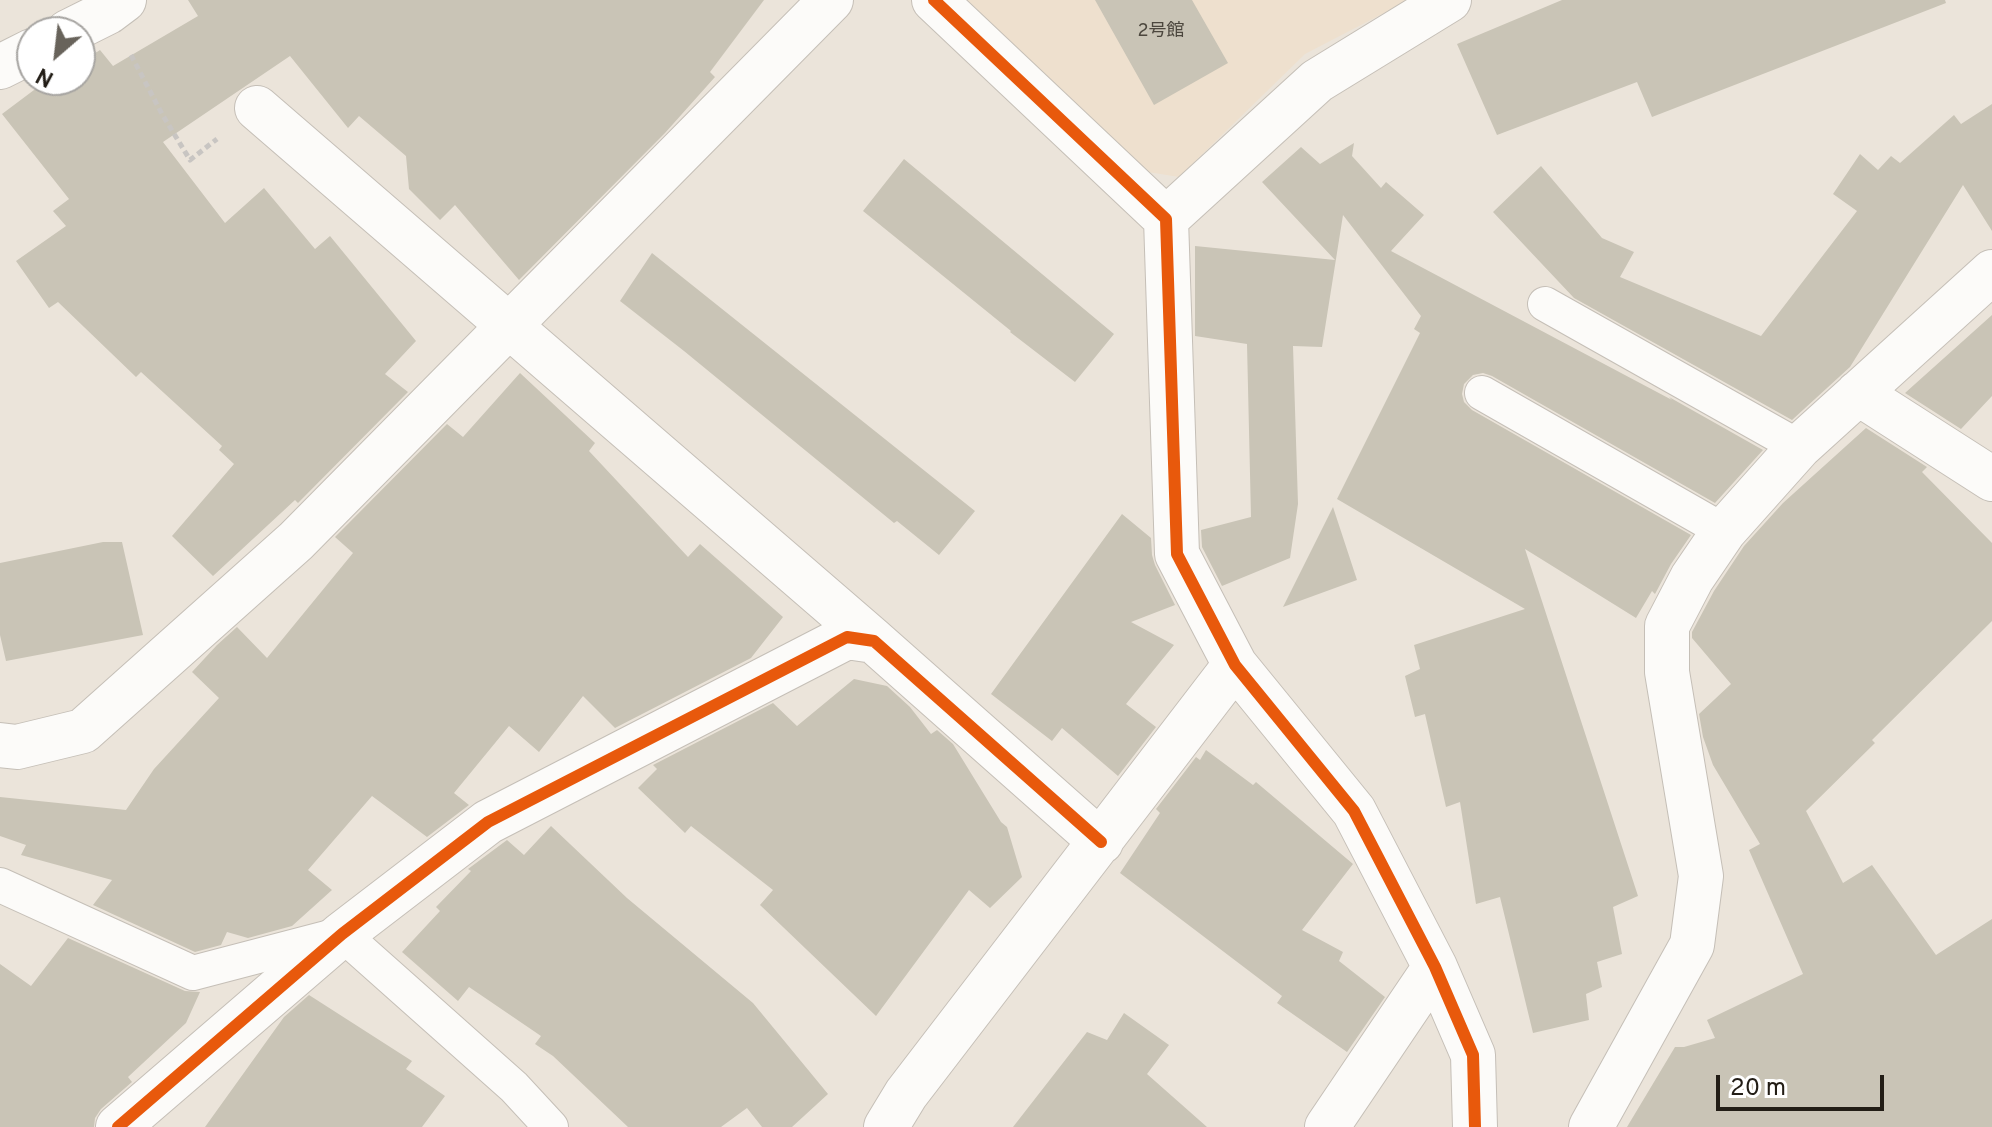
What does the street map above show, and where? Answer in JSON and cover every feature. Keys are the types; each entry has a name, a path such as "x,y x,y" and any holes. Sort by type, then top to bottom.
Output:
{"street":[{"path":"0,745 17,747 83,731 296,541 831,0"},
{"path":"934,0 1166,219 1177,554 1235,665 1354,811 1435,967 1473,1055 1475,1127"},
{"path":"1166,219 1317,81 1449,0"},
{"path":"96,17 116,6"},
{"path":"257,108 874,641 1101,842"},
{"path":"1591,1127 1692,945 1701,876 1667,672 1667,626 1692,578 1724,531 1799,447 1992,272"},
{"path":"1858,393 1992,479"},
{"path":"118,1127 342,934 488,822 847,637 874,641"},
{"path":"886,1127 906,1094 1235,665"},
{"path":"1327,1127 1435,967"}],"lane":[{"path":"1545,304 1799,447"},
{"path":"1482,393 1724,531"},
{"path":"0,885 193,973 342,934 514,1087 551,1127"}],"path":[{"path":"116,6 162,114 190,160 203,150"}],"shaded area":[{"path":"961,0 1409,0 1305,54 1179,177 1148,172"}],"building":[{"path":"188,0 764,0 710,72 715,77 665,133 519,280 455,205 440,220 409,189 406,156 359,116 348,128 290,56 163,142 225,223 264,188 315,249 330,236 416,341 385,374 408,392 298,503 295,500 213,576 172,536 234,464 219,450 222,446 141,372 136,377 58,302 49,308 16,261 66,226 53,211 69,199 2,114 26,96 96,96 96,53 100,50 113,66 198,16"},
{"path":"1095,0 1192,0 1228,63 1154,105"},
{"path":"1562,0 1945,0 1946,3 1652,117 1637,82 1497,135 1457,44"},
{"path":"1992,104 1992,231 1963,185 1850,367 1792,420 1574,298 1493,212 1541,166 1602,238 1634,252 1620,277 1761,336 1857,211 1833,194 1860,154 1878,170 1891,156 1900,163 1954,115 1961,124"},
{"path":"1354,143 1352,156 1381,188 1386,182 1424,215 1391,251 1763,450 1715,503 1492,376 1483,373 1473,375 1464,384 1464,402 1472,410 1691,535 1655,594 1652,591 1636,618 1525,549 1638,896 1613,907 1622,954 1597,962 1602,987 1586,994 1589,1020 1533,1033 1500,897 1476,904 1460,802 1446,807 1425,714 1415,717 1405,676 1420,669 1414,645 1525,609 1337,499 1420,333 1414,329 1421,316 1343,215 1322,347 1293,346 1298,504 1290,558 1222,586 1202,547 1201,530 1251,517 1247,344 1195,336 1195,246 1335,260 1262,182 1301,147 1320,164"},
{"path":"904,159 1114,334 1075,382 863,211"},
{"path":"652,253 975,511 939,555 897,521 894,523 620,301"},
{"path":"1992,315 1992,396 1961,429 1905,393"},
{"path":"520,373 595,443 589,451 688,557 700,544 783,617 751,658 615,728 583,696 539,752 509,726 454,793 469,805 427,837 372,796 308,870 332,890 292,926 248,938 227,932 221,945 195,952 93,905 112,880 21,855 26,845 0,836 0,797 126,810 154,769 219,698 192,672 237,627 267,658 353,553 335,537 447,424 463,437"},
{"path":"1866,428 1927,467 1922,472 1992,543 1992,621 1872,740 1875,743 1806,811 1843,883 1872,865 1936,955 1992,919 1992,1127 1627,1127 1675,1047 1715,1038 1707,1020 1803,974 1749,850 1760,844 1713,765 1703,737 1699,714 1731,684 1692,638 1692,632 1744,546 1783,503"},
{"path":"1333,507 1357,580 1283,607"},
{"path":"1122,514 1151,538 1155,565 1175,605 1131,622 1174,645 1126,704 1156,727 1118,776 1062,728 1052,741 991,694"},
{"path":"103,542 122,542 143,635 6,661 0,635 0,563"},
{"path":"854,679 887,686 910,707 931,734 937,730 953,744 1007,827 1022,877 990,908 969,890 876,1016 760,905 773,890 691,826 685,833 638,788 657,769 653,765 773,703 797,726"},
{"path":"1206,750 1253,785 1256,782 1353,864 1302,930 1343,952 1339,961 1385,997 1347,1052 1277,1003 1282,996 1120,873 1160,813 1156,809 1196,757 1200,760"},
{"path":"551,826 627,898 753,1003 828,1094 792,1127 762,1127 747,1108 721,1127 628,1127 553,1056 535,1044 541,1036 469,987 458,1001 402,952 440,911 436,907 471,871 468,869 507,840 524,855"},
{"path":"68,938 185,991 200,992 186,1023 128,1077 132,1082 101,1109 94,1127 0,1127 0,964 31,986"},
{"path":"309,995 412,1061 406,1069 445,1096 422,1127 205,1127 284,1017"},
{"path":"1124,1013 1169,1045 1147,1074 1207,1127 1013,1127 1087,1032 1107,1040"}],"cycle path":[{"path":"934,0 1166,219 1177,554 1235,665 1354,811 1435,967 1473,1055 1475,1127"},
{"path":"118,1127 342,934 488,822 847,637 874,641 1101,842"}]}
